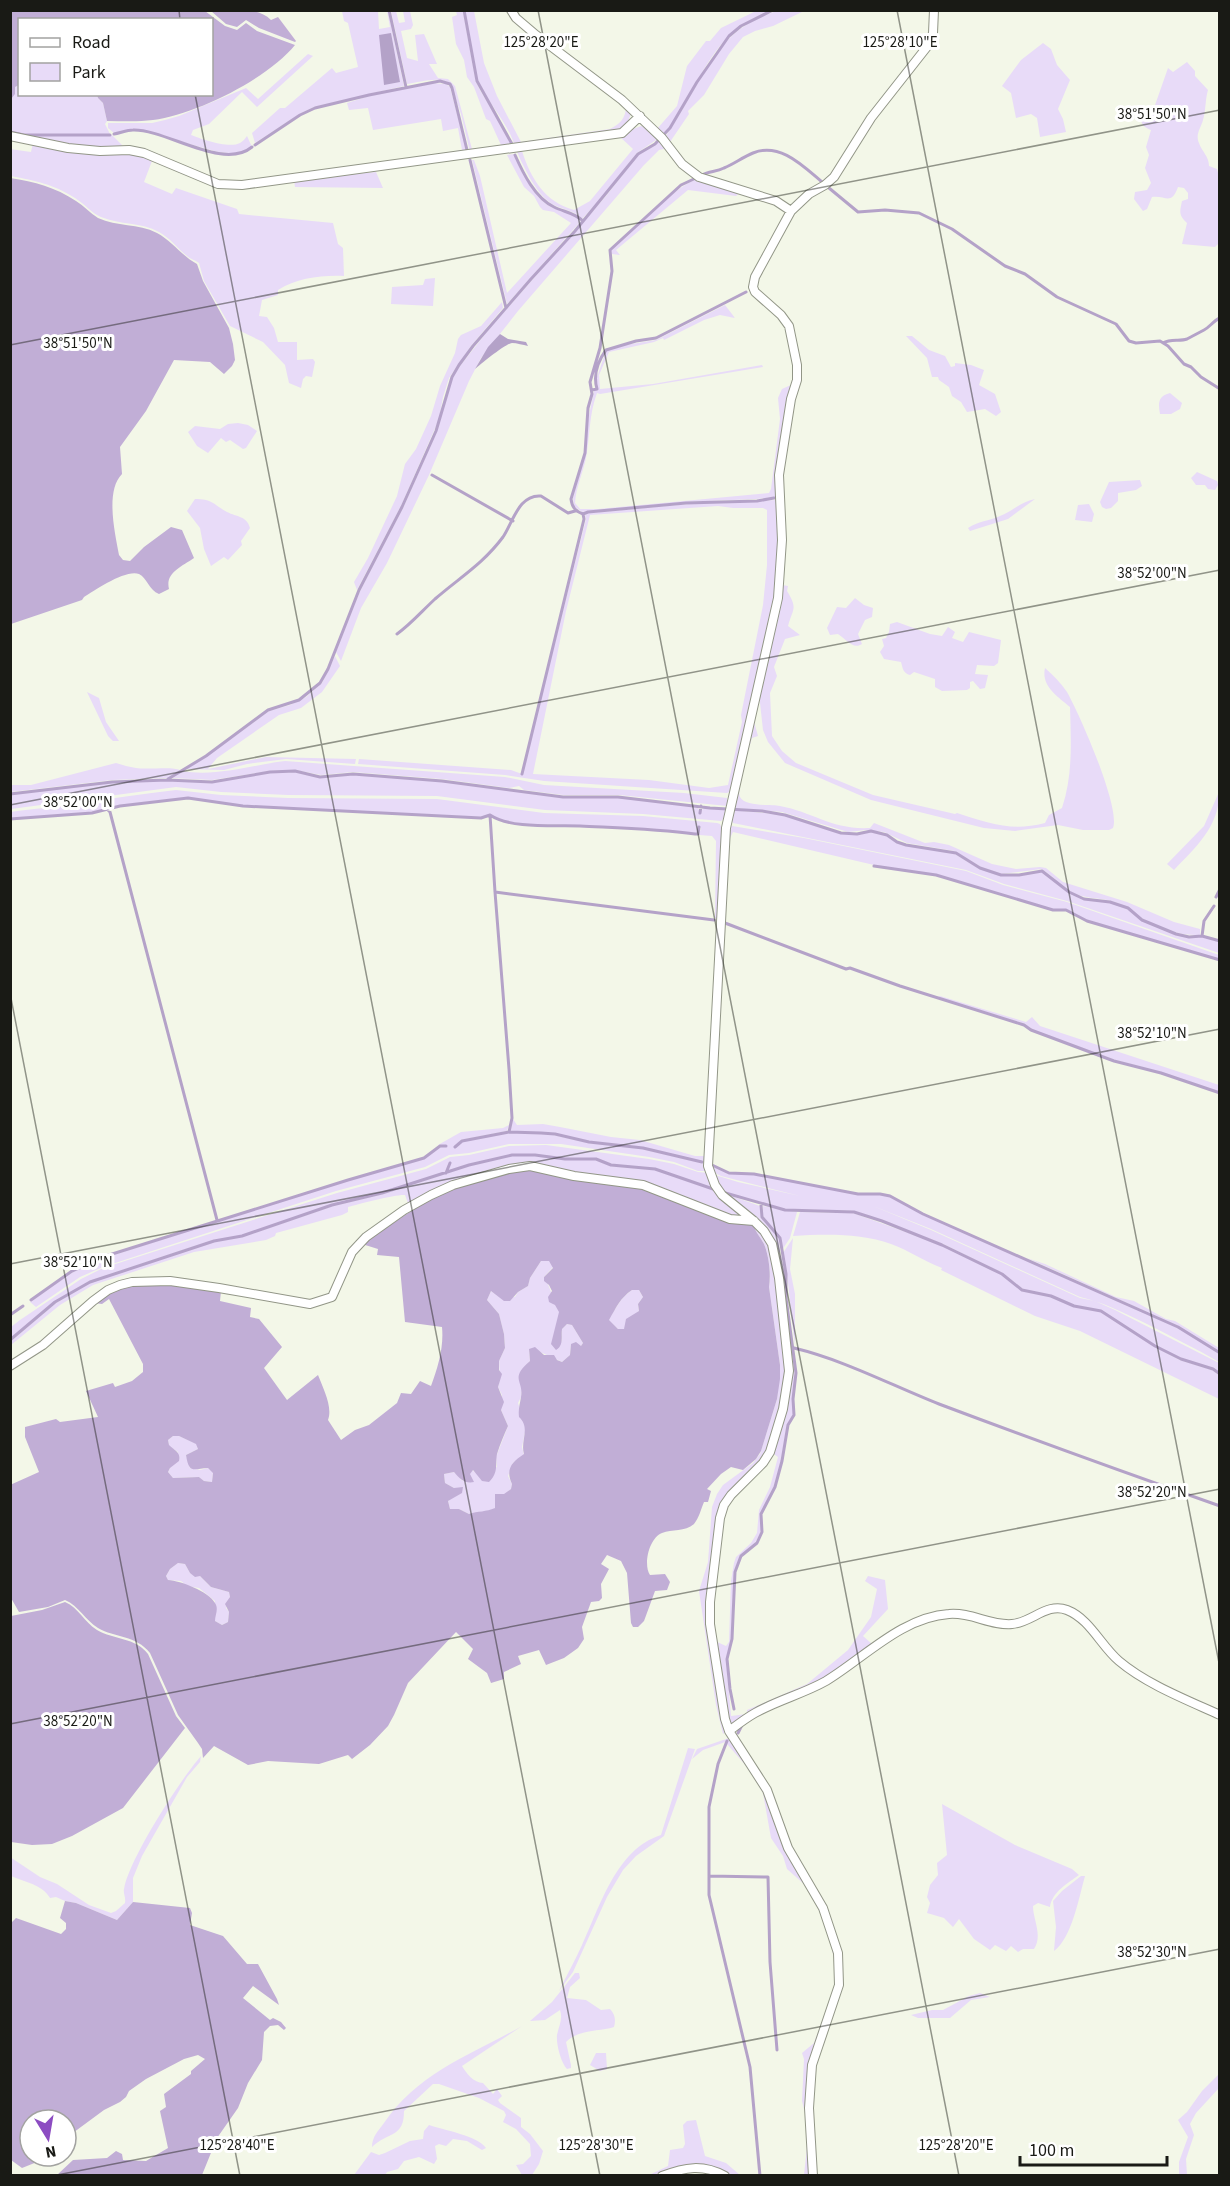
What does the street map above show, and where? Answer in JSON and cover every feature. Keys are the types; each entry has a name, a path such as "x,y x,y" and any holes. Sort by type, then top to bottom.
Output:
{"street":[{"path":"511,10 516,18 536,35 598,80 640,116 662,138 682,164 699,177 776,201 791,212"},
{"path":"813,2175 809,2108 812,2066 839,1985 838,1953 824,1908 788,1848 767,1790 729,1731 725,1719 710,1624 710,1602 720,1518 724,1505 730,1495 763,1463 770,1452 781,1418 789,1371 776,1259 764,1231 722,1195 715,1185 708,1166 726,828 778,598 782,540 779,475 790,399 797,380 797,365 789,327 781,315 755,292 753,287 755,277 791,212 809,194 834,177 871,118 930,43 934,10"},
{"path":"10,136 68,148 100,151 129,150 144,153 218,184 242,185 622,133 640,116"},
{"path":"10,1366 43,1345 93,1301 108,1290 120,1285 170,1281 310,1304 332,1298 352,1252 366,1237 404,1210 431,1195 453,1185 509,1168 530,1166 574,1176 643,1185 730,1219 754,1221"},
{"path":"729,1731 754,1713 827,1680 902,1630 925,1619 947,1614 964,1614 1008,1625 1019,1623 1055,1608 1067,1610 1078,1617 1116,1660 1131,1671 1220,1715"},
{"path":"662,2175 698,2166 725,2175"}],"green space":[{"path":"342,11 378,11 379,29 390,27 388,11 404,86 314,107 255,143 252,133 332,68 336,73 358,67 348,23 344,21"},
{"path":"391,11 396,11 399,23 405,22 403,11 410,11 413,25 411,29 401,31 407,58 418,61 415,35 424,34 437,64 429,64 438,78 448,79 455,86 472,149 501,145 467,77 464,60 456,44 452,17 457,15 456,11 463,11 476,82 505,130 512,147 470,152 461,114 450,83 434,80 407,84"},
{"path":"465,11 474,11 484,63 497,96 521,142 610,129 622,120 626,106 631,113 628,122 620,130 515,147 509,131 478,81"},
{"path":"756,11 771,11 740,27 721,45 663,135 657,129 677,106 687,66 706,41 710,41 721,28"},
{"path":"776,11 804,11 743,37 729,54 704,95 688,111 689,114 670,142 665,137 710,62 721,48 743,27"},
{"path":"1043,43 1051,49 1057,65 1070,80 1058,109 1066,132 1040,137 1037,118 1031,114 1016,118 1011,93 1002,86 1021,60"},
{"path":"308,54 313,56 257,107 242,92 209,124 193,130 191,135 229,145 240,143 247,136 252,147 244,153 218,152 133,129 114,133 108,128 108,123 152,123 179,116 246,88 258,99"},
{"path":"1187,62 1195,71 1195,76 1208,90 1198,140 1208,159 1209,166 1217,169 1220,180 1219,243 1215,247 1182,244 1187,223 1180,213 1182,201 1188,199 1188,193 1184,188 1178,187 1170,198 1152,197 1147,209 1143,211 1134,199 1135,192 1147,190 1151,183 1145,168 1149,155 1146,147 1151,130 1143,125 1141,119 1145,113 1149,114 1154,108 1168,68 1173,72"},
{"path":"432,83 446,84 450,87 467,152 374,164 462,150 458,128 443,131 441,119 373,130 368,108 349,110 347,103"},
{"path":"18,86 18,96 97,96 103,103 107,121 105,124 110,134 11,132 11,99 15,87"},
{"path":"641,126 659,138 637,153 582,219 546,200 532,181 517,152 522,151 540,188 555,201 574,210 590,201 633,149 618,135"},
{"path":"10,133 112,135 125,148 68,146"},
{"path":"661,140 668,148 659,150 644,165 518,311 481,358 387,563 361,608 341,661 336,652 360,591 404,506 437,431 453,376 490,328 606,196 638,155"},
{"path":"33,143 143,156 152,161 144,182 172,194 176,188 237,209 239,214 333,223 338,244 343,248 344,276 310,278 285,286 278,290 278,295 262,300 259,316 267,317 274,328 278,342 297,342 297,360 313,359 315,362 312,377 306,376 303,379 301,388 289,383 285,365 263,342 230,326 204,281 199,263 188,257 163,234 145,227 101,217 59,189 11,176 10,149 31,152"},
{"path":"514,154 529,184 545,203 581,221 507,304 472,160 480,176 507,293 571,223 554,212 543,210 540,207 534,196 524,187 507,155"},
{"path":"376,172 383,188 295,187 294,180"},
{"path":"698,179 741,192 736,196 688,190 616,250 620,255 612,254 611,250 653,210 677,190"},
{"path":"435,278 433,306 391,304 392,287 423,285 425,279"},
{"path":"502,302 503,308 471,346 449,378 439,419 433,433 401,506 357,590 354,582 397,496 405,464 416,449 431,416 440,386 455,353 458,339 461,335 481,326"},
{"path":"725,305 735,318 720,315 704,320 664,340 663,338 654,342 609,352 599,375 600,389 653,384 762,365 763,367 597,393 591,417 586,458 575,503 580,509 598,509 769,493 780,419 778,398 782,389 793,384 778,468 776,497 686,502 582,512 574,506 573,498 586,452 588,420 594,391 597,389 597,377 606,351 656,340"},
{"path":"906,336 912,336 929,350 945,356 951,367 955,366 955,363 971,365 984,370 979,385 995,394 1001,412 996,416 985,409 967,412 961,402 952,396 949,387 938,377 932,377 927,358"},
{"path":"1170,393 1182,403 1180,409 1171,414 1160,414 1160,400"},
{"path":"228,424 248,425 257,431 243,449 230,440 226,442 221,438 208,453 197,446 188,432 195,426 220,429"},
{"path":"1197,472 1217,481 1218,485 1215,490 1208,489 1205,485 1196,485 1191,478"},
{"path":"1140,480 1142,486 1136,490 1118,493 1118,501 1111,508 1102,507 1100,502 1109,482"},
{"path":"195,499 210,501 249,524 250,528 241,541 242,545 228,560 224,557 211,566 204,549 200,528 187,511"},
{"path":"1035,499 1008,519 970,531 968,528 1000,516"},
{"path":"776,500 779,542 775,600 731,791 727,793 544,781 505,775 358,764 359,759 511,770 522,774 586,519 585,515 690,504","holes":["718,506 767,510 767,565 763,605 728,785 709,788 649,780 533,774 566,611 590,515"]},
{"path":"1089,504 1094,514 1092,522 1075,520 1078,505"},
{"path":"782,585 788,586 787,591 793,605 788,626 800,635 785,639 774,667 777,676 770,693 772,736 782,751 796,763 873,795 1000,825 1021,827 1045,823 1049,815 1062,808 1070,771 1071,746 1070,707 1055,695 1048,685 1045,680 1045,668 1067,692 1089,739 1111,801 1114,817 1113,828 1083,830 1058,825 1015,831 984,828 871,800 785,763 768,742 763,730 759,694 781,602"},
{"path":"855,598 873,608 872,617 865,620 858,634 862,644 856,646 838,634 830,635 827,628 837,607 846,608"},
{"path":"897,622 942,636 948,627 955,632 952,638 963,642 969,632 1001,640 998,663 994,666 977,665 975,674 988,675 985,688 980,689 973,681 970,682 970,688 967,690 942,691 935,687 935,679 914,672 910,675 904,670 901,662 884,659 880,652 884,646 882,639 886,638 890,624"},
{"path":"335,656 340,666 322,692 301,708 279,715 217,758 208,769 266,757 356,759 355,764 286,759 247,764 224,770 185,769 206,757 269,711 290,705 306,697 322,683"},
{"path":"87,692 99,698 106,722 119,741 113,741 108,736"},
{"path":"753,718 758,736 752,738 739,793 740,797 747,802 780,806 834,824 857,828 870,828 874,823 925,843 949,845 992,864 1016,869 1046,868 1063,882 1127,902 1174,922 1200,929 1200,935 1163,929 1116,903 1076,894 1067,890 1041,869 1001,874 981,867 954,851 907,843 884,832 866,830 848,832 782,812 733,808"},
{"path":"285,761 505,777 544,785 684,793 727,798 727,806 619,795 563,795 524,790 519,786 509,788 442,779 353,772 321,775 295,770 270,771 212,780 171,778 182,771 221,772"},
{"path":"116,763 136,768 180,770 168,778 112,780 11,792 11,785 31,785"},
{"path":"295,772 320,778 353,775 442,781 563,798 618,797 671,803 698,808 700,812 704,808 727,810 726,816 721,821 643,814 545,810 437,796 288,795 176,787 11,809 11,795 112,782 167,780 212,782 270,773"},
{"path":"176,790 288,798 437,799 544,813 643,816 717,823 722,829 718,919 715,918 716,841 712,836 699,835 701,828 699,827 695,834 633,828 540,825 518,823 489,815 481,817 243,806 188,797 120,805 92,812 11,818 11,812"},
{"path":"1219,792 1211,826 1174,870 1167,864 1204,826"},
{"path":"732,810 785,815 841,833 857,835 871,832 887,835 897,843 955,854 980,869 1001,876 1020,876 1042,871 1069,893 1084,899 1109,902 1127,909 1142,920 1176,935 1202,937 1219,942 1219,953 1067,901 1004,884 966,870 733,823"},
{"path":"732,826 804,838 966,871 1003,885 1067,902 1219,955 1219,959 1087,920 1066,909 1053,909 936,875 874,865 733,832 728,842"},
{"path":"938,997 1026,1022 1032,1017 1040,1026 1219,1085 1219,1092 1161,1072 1115,1060 1032,1030 1025,1024"},
{"path":"513,1119 517,1125 543,1124 640,1140 695,1156 706,1156 706,1163 643,1147 589,1141 554,1133 510,1131"},
{"path":"509,1125 507,1131 461,1140 454,1148 462,1141 509,1133 541,1133 589,1143 643,1149 706,1164 707,1171 698,1171 674,1162 649,1157 561,1144 509,1144 449,1155 425,1167 336,1191 103,1267 80,1277 36,1307 30,1302 73,1272 110,1256 348,1180 424,1159 440,1147 447,1147 438,1145 461,1132 503,1128"},
{"path":"546,1145 649,1159 709,1173 717,1189 655,1169 612,1164 596,1159 565,1159 535,1154 512,1155 448,1171 449,1164 445,1172 382,1193 332,1204 242,1236 214,1240 90,1281 55,1301 11,1339 11,1327 20,1320 81,1279 103,1268 337,1193 426,1169 450,1157 509,1146"},
{"path":"512,1156 596,1160 611,1166 655,1170 719,1192 749,1218 409,1206 405,1195 394,1196 348,1207 348,1212 342,1215 276,1233 275,1236 266,1240 194,1252 93,1285 60,1305 11,1345 11,1341 56,1303 91,1282 214,1242 242,1237 333,1206 383,1194 469,1166"},
{"path":"710,1164 729,1173 754,1174 858,1195 890,1197 923,1215 1178,1327 1219,1353 1219,1362 1145,1323 1096,1302 1219,1363 1219,1373 1181,1359 1155,1346 1101,1311 1023,1289 1002,1273 943,1244 883,1221 854,1211 785,1209 720,1191 712,1174 800,1196 721,1176 713,1172","holes":["873,1206 931,1229 1080,1297 1094,1301 1080,1298"]},
{"path":"723,1193 760,1206 762,1218 779,1238 780,1252 777,1255 773,1244"},
{"path":"763,1206 797,1212 790,1238 782,1250 780,1237 763,1216"},
{"path":"800,1212 853,1213 942,1245 1002,1274 1022,1291 1101,1312 1155,1347 1180,1360 1212,1370 1219,1375 1219,1399 1080,1331 1035,1316 891,1244 855,1236 793,1236"},
{"path":"753,1222 770,1245 786,1351 785,1391 766,1454 724,1500 707,1599 726,1731 723,1734 716,1705 699,1591 708,1562 712,1507 723,1485 753,1463 760,1454 777,1399 780,1365 769,1287 768,1259 764,1244"},
{"path":"793,1238 790,1269 795,1294 795,1344 783,1253"},
{"path":"781,1255 795,1362 793,1415 787,1425 774,1486 760,1514 762,1527 759,1537 752,1547 740,1555 734,1572 731,1639 726,1659 731,1716 747,1714 747,1710 807,1684 848,1650 871,1617 877,1589 865,1581 868,1576 885,1580 888,1609 863,1636 872,1644 824,1678 729,1728 715,1641 726,1646 729,1642 731,1581 734,1563 736,1557 751,1543 757,1533 759,1510 770,1487 778,1457 771,1452 788,1391 777,1258"},
{"path":"1027,1258 1116,1297 1134,1301 1166,1319 1175,1321 1219,1348 1219,1352 1178,1326"},
{"path":"541,1261 550,1261 553,1267 544,1277 560,1312 556,1328 562,1342 562,1329 567,1324 572,1325 583,1343 581,1346 571,1344 570,1355 562,1362 529,1349 530,1361 525,1366 521,1397 518,1403 526,1427 522,1447 524,1455 513,1463 508,1476 512,1484 511,1489 496,1507 486,1512 469,1514 459,1509 450,1509 448,1501 463,1488 454,1488 445,1483 444,1474 454,1472 463,1481 472,1470 477,1474 497,1467 496,1457 508,1426 501,1410 502,1395 498,1387 499,1361 505,1348 504,1334 499,1314 487,1300 491,1291 501,1298 515,1297 518,1292 528,1286 530,1278"},
{"path":"632,1290 639,1290 643,1297 638,1304 639,1311 624,1329 618,1329 608,1320 621,1300"},
{"path":"173,1436 179,1436 197,1444 198,1449 186,1455 190,1468 200,1470 208,1468 213,1472 212,1482 204,1481 199,1477 173,1478 168,1472 178,1452 169,1446 168,1440"},
{"path":"178,1563 185,1564 190,1573 200,1576 211,1587 229,1592 230,1597 226,1608 229,1612 228,1622 222,1625 215,1621 215,1601 199,1588 187,1586 181,1581 168,1580 166,1576 170,1569"},
{"path":"729,1738 748,1761 774,1812 820,1905 835,1949 837,1982 808,2073 810,2175 804,2175 807,2147 802,2101 804,2059 802,2053 814,2043 835,1986 836,1968 829,1935 815,1901 805,1885 787,1869 783,1856 771,1838 763,1793 747,1767 727,1744 728,1741 703,1750 692,1759 697,1749"},
{"path":"688,1748 695,1749 664,1836 636,1856 623,1870 607,1897 573,1972 559,1991 611,1881 632,1853 645,1842 661,1835"},
{"path":"201,1756 200,1762 187,1777 142,1856 133,1878 133,1902 117,1920 76,1903 56,1897 50,1898 38,1886 11,1876 10,1857 89,1905 111,1913 116,1911 125,1903 124,1891 128,1876 145,1840 181,1783"},
{"path":"942,1804 1015,1845 1072,1869 1079,1875 1057,1892 1050,1907 1038,1903 1033,1906 1038,1933 1034,1949 1023,1949 1018,1952 1011,1946 1006,1951 995,1945 990,1950 974,1939 959,1919 953,1927 944,1918 927,1913 930,1903 927,1897 930,1885 938,1875 937,1863 947,1855"},
{"path":"1081,1876 1085,1876 1074,1916 1066,1937 1054,1951 1056,1927 1053,1901"},
{"path":"575,1973 579,1973 580,1978 570,1987 567,1998 586,2000 601,2010 610,2009 615,2022 614,2027 583,2033 566,2042 571,2065 571,2068 567,2069 557,2043 561,2019 560,2010 545,2020 530,2021 552,2002"},
{"path":"980,1993 990,1997 971,2000 950,2018 918,2018 911,2015 943,2010 969,1996"},
{"path":"522,2026 462,2066 471,2077 483,2083 493,2094 497,2089 502,2096 498,2100 500,2103 521,2118 521,2127 530,2134 543,2151 532,2175 522,2175 516,2165 523,2164 531,2156 530,2144 516,2129 503,2122 506,2115 504,2111 479,2098 439,2084 433,2084 404,2111 398,2130 372,2147 378,2131 413,2090 447,2066"},
{"path":"596,2053 606,2053 607,2069 600,2071 590,2065"},
{"path":"1219,2074 1219,2088 1196,2113 1190,2124 1194,2135 1186,2159 1187,2175 1179,2175 1179,2162 1188,2137 1178,2120"},
{"path":"696,2120 705,2156 726,2163 740,2175 731,2175 712,2167 675,2168 647,2176 668,2166 670,2150 683,2148 685,2144 683,2125 687,2121"},
{"path":"429,2125 476,2140 486,2148 482,2150 467,2141 453,2139 446,2146 439,2144 435,2146 437,2159 434,2164 419,2157 404,2161 398,2169 387,2172 385,2175 354,2175 371,2152 379,2155 410,2141 423,2139 424,2131"}],"shaded area":[{"path":"11,10 205,11 225,26 237,30 246,23 257,31 295,45 267,70 210,103 190,111 153,120 107,121 103,103 97,96 213,96 213,18 18,18 18,86 15,87 15,94 11,99"},
{"path":"243,10 258,13 271,20 278,17 296,41 259,28 246,20 237,27 226,24 211,11"},
{"path":"391,33 400,82 384,85 379,35"},
{"path":"10,178 36,183 68,196 105,221 135,226 157,233 197,264 203,281 229,328 235,360 224,374 210,362 174,360 146,411 120,447 122,474 117,481 113,501 119,555 123,560 130,561 144,547 171,527 182,530 194,558 172,575 168,583 169,589 159,594 139,574 126,574 103,585 82,600 11,624"},
{"path":"500,334 508,339 526,342 528,346 509,344 475,369 488,347"},
{"path":"523,1169 642,1187 753,1222 764,1244 768,1259 769,1287 780,1365 777,1399 761,1451 756,1459 743,1470 731,1467 707,1489 711,1491 708,1502 704,1502 694,1524 687,1528 662,1533 654,1540 648,1552 648,1571 650,1575 665,1574 670,1582 667,1590 655,1591 644,1621 638,1627 633,1627 631,1623 627,1573 621,1561 607,1555 601,1564 609,1569 601,1584 602,1598 591,1602 582,1627 584,1639 578,1648 564,1658 546,1665 539,1650 518,1656 521,1664 504,1672 504,1679 491,1683 487,1673 468,1659 473,1649 456,1632 408,1683 388,1726 370,1745 352,1759 348,1755 319,1764 268,1761 248,1765 214,1746 203,1758 202,1749 178,1715 150,1653 144,1647 132,1640 98,1628 65,1600 48,1607 19,1612 11,1598 10,1485 39,1472 25,1437 25,1427 56,1419 60,1422 98,1417 86,1391 113,1383 115,1387 132,1381 143,1372 143,1364 109,1299 102,1304 94,1303 118,1287 146,1283 221,1291 220,1301 251,1308 250,1317 259,1319 282,1347 264,1368 287,1400 318,1375 328,1403 328,1420 341,1440 355,1430 369,1425 397,1403 401,1393 411,1394 420,1381 431,1386 440,1357 442,1327 405,1322 399,1257 377,1255 378,1249 362,1244 426,1201 454,1188","holes":["541,1261 549,1261 553,1268 544,1277 544,1281 552,1291 548,1297 549,1302 555,1305 559,1312 551,1344 556,1350 559,1348 562,1329 567,1324 572,1325 583,1343 581,1346 576,1342 571,1344 570,1355 562,1362 554,1355 544,1355 535,1347 529,1349 530,1361 519,1376 521,1391 519,1417 525,1430 524,1454 511,1466 509,1474 511,1489 504,1494 495,1494 495,1508 492,1509 469,1514 459,1509 450,1509 448,1501 462,1493 463,1487 454,1488 445,1483 444,1474 454,1472 463,1480 474,1482 470,1474 473,1470 482,1481 489,1482 495,1472 497,1454 508,1426 501,1410 504,1402 498,1387 502,1374 499,1370 499,1361 505,1348 504,1334 499,1314 487,1300 491,1291 504,1301 510,1301 528,1286 530,1278","632,1290 639,1290 643,1297 638,1304 639,1311 626,1319 624,1329 618,1329 609,1320 624,1296","173,1436 179,1436 196,1444 198,1449 186,1455 190,1468 208,1468 213,1473 212,1482 204,1481 199,1477 173,1478 168,1472 179,1461 179,1456 169,1445 168,1440","178,1563 185,1564 195,1577 200,1576 211,1587 229,1592 230,1597 225,1604 229,1612 228,1622 222,1625 215,1621 216,1605 207,1594 180,1582 168,1580 166,1576 170,1569"]},
{"path":"65,1602 97,1630 143,1648 148,1654 176,1716 185,1728 123,1808 72,1836 52,1844 32,1845 11,1842 11,1616 42,1610"},
{"path":"65,1901 76,1903 117,1920 133,1902 190,1908 192,1913 190,1925 223,1936 247,1964 258,1964 279,2005 253,1986 243,1998 270,2020 273,2018 281,2022 286,2028 284,2030 278,2025 270,2026 264,2032 262,2060 248,2083 238,2108 217,2138 202,2175 57,2175 64,2168 78,2168 78,2160 107,2158 116,2151 122,2154 123,2160 146,2161 168,2148 160,2111 166,2107 164,2094 191,2074 191,2071 205,2059 198,2055 184,2059 146,2079 129,2091 120,2102 104,2110 78,2129 78,2108 18,2108 18,2165 11,2160 11,1923 16,1918 61,1934 66,1929 66,1923 60,1918"}],"waterway":[{"path":"389,10 406,87"},
{"path":"464,10 477,81 512,144"},
{"path":"168,779 206,756 268,710 299,700 320,683 328,669 359,590 402,507 436,431 452,377 459,365 638,154 655,144 670,128 697,82 729,36 741,26 773,10"},
{"path":"255,145 300,115 315,108 440,81 450,84 452,88 467,150"},
{"path":"114,134 131,130 146,131 210,152 226,154 240,153 252,147"},
{"path":"10,132 24,135 110,135"},
{"path":"702,175 763,150 782,153 790,157 822,182"},
{"path":"515,155 526,177 541,198 583,221"},
{"path":"470,160 506,308"},
{"path":"522,774 584,519 583,514 573,506 571,499 585,453 588,408 592,394 590,382 600,348 612,271 610,250 681,185 696,178"},
{"path":"829,188 858,212 885,210 919,213 952,229 1005,266 1025,274 1057,297 1116,324 1129,341 1136,343 1160,341 1168,346 1184,364 1220,389"},
{"path":"592,390 597,389 597,368 606,350 656,338 746,292"},
{"path":"1163,343 1187,339 1220,318"},
{"path":"432,475 513,521"},
{"path":"397,634 487,555 503,537 517,510 527,499 541,496 568,513 575,511"},
{"path":"583,514 686,503 757,501 774,498"},
{"path":"10,794 112,782 167,780 212,782 270,772 295,771 320,777 353,774 442,781 563,797 618,797 710,808 762,811 785,815 841,833 857,834 871,831 887,835 906,845 956,853 980,868 1001,875 1042,871 1069,892 1084,899 1110,902 1128,908 1142,920 1176,934 1189,937 1202,936 1220,941"},
{"path":"10,819 92,813 120,806 188,798 243,806 481,818 490,815"},
{"path":"700,813 701,806"},
{"path":"107,809 110,812 217,1220"},
{"path":"495,892 490,815 509,822 533,825 624,828 695,834 698,834 699,827"},
{"path":"874,866 936,875 1053,910 1066,910 1087,921 1220,960"},
{"path":"1216,897 1220,889"},
{"path":"509,1132 512,1118 495,892 714,920"},
{"path":"1202,936 1204,921 1214,906"},
{"path":"725,923 846,969 850,968 1024,1025 1031,1030 1114,1061 1161,1073 1220,1093"},
{"path":"455,1147 462,1141 509,1132 541,1133 589,1142 643,1148 702,1162"},
{"path":"31,1300 72,1271 109,1255 424,1158 440,1146 446,1146"},
{"path":"10,1340 55,1302 90,1282 214,1241 242,1236 332,1205 382,1193 469,1165 512,1155 596,1159 611,1165 655,1169 716,1190"},
{"path":"446,1173 450,1163"},
{"path":"712,1165 729,1173 754,1174 858,1194 890,1196 923,1214 1178,1327 1220,1353"},
{"path":"722,1192 785,1210 854,1212 882,1221 942,1245 1002,1274 1022,1290 1051,1296 1074,1306 1101,1311 1155,1346 1181,1359 1213,1369 1220,1374"},
{"path":"734,1709 727,1659 732,1639 735,1572 741,1556 757,1543 762,1532 761,1514 775,1487 788,1425 794,1415 796,1373 786,1298 786,1274 780,1238 762,1217 761,1205"},
{"path":"10,1315 23,1306"},
{"path":"794,1348 831,1359 939,1404 1220,1506"},
{"path":"738,1733 742,1725"},
{"path":"727,1741 718,1764 709,1807 709,1895 750,2067 760,2176"},
{"path":"709,1876 768,1877 770,1962 777,2050"}]}
